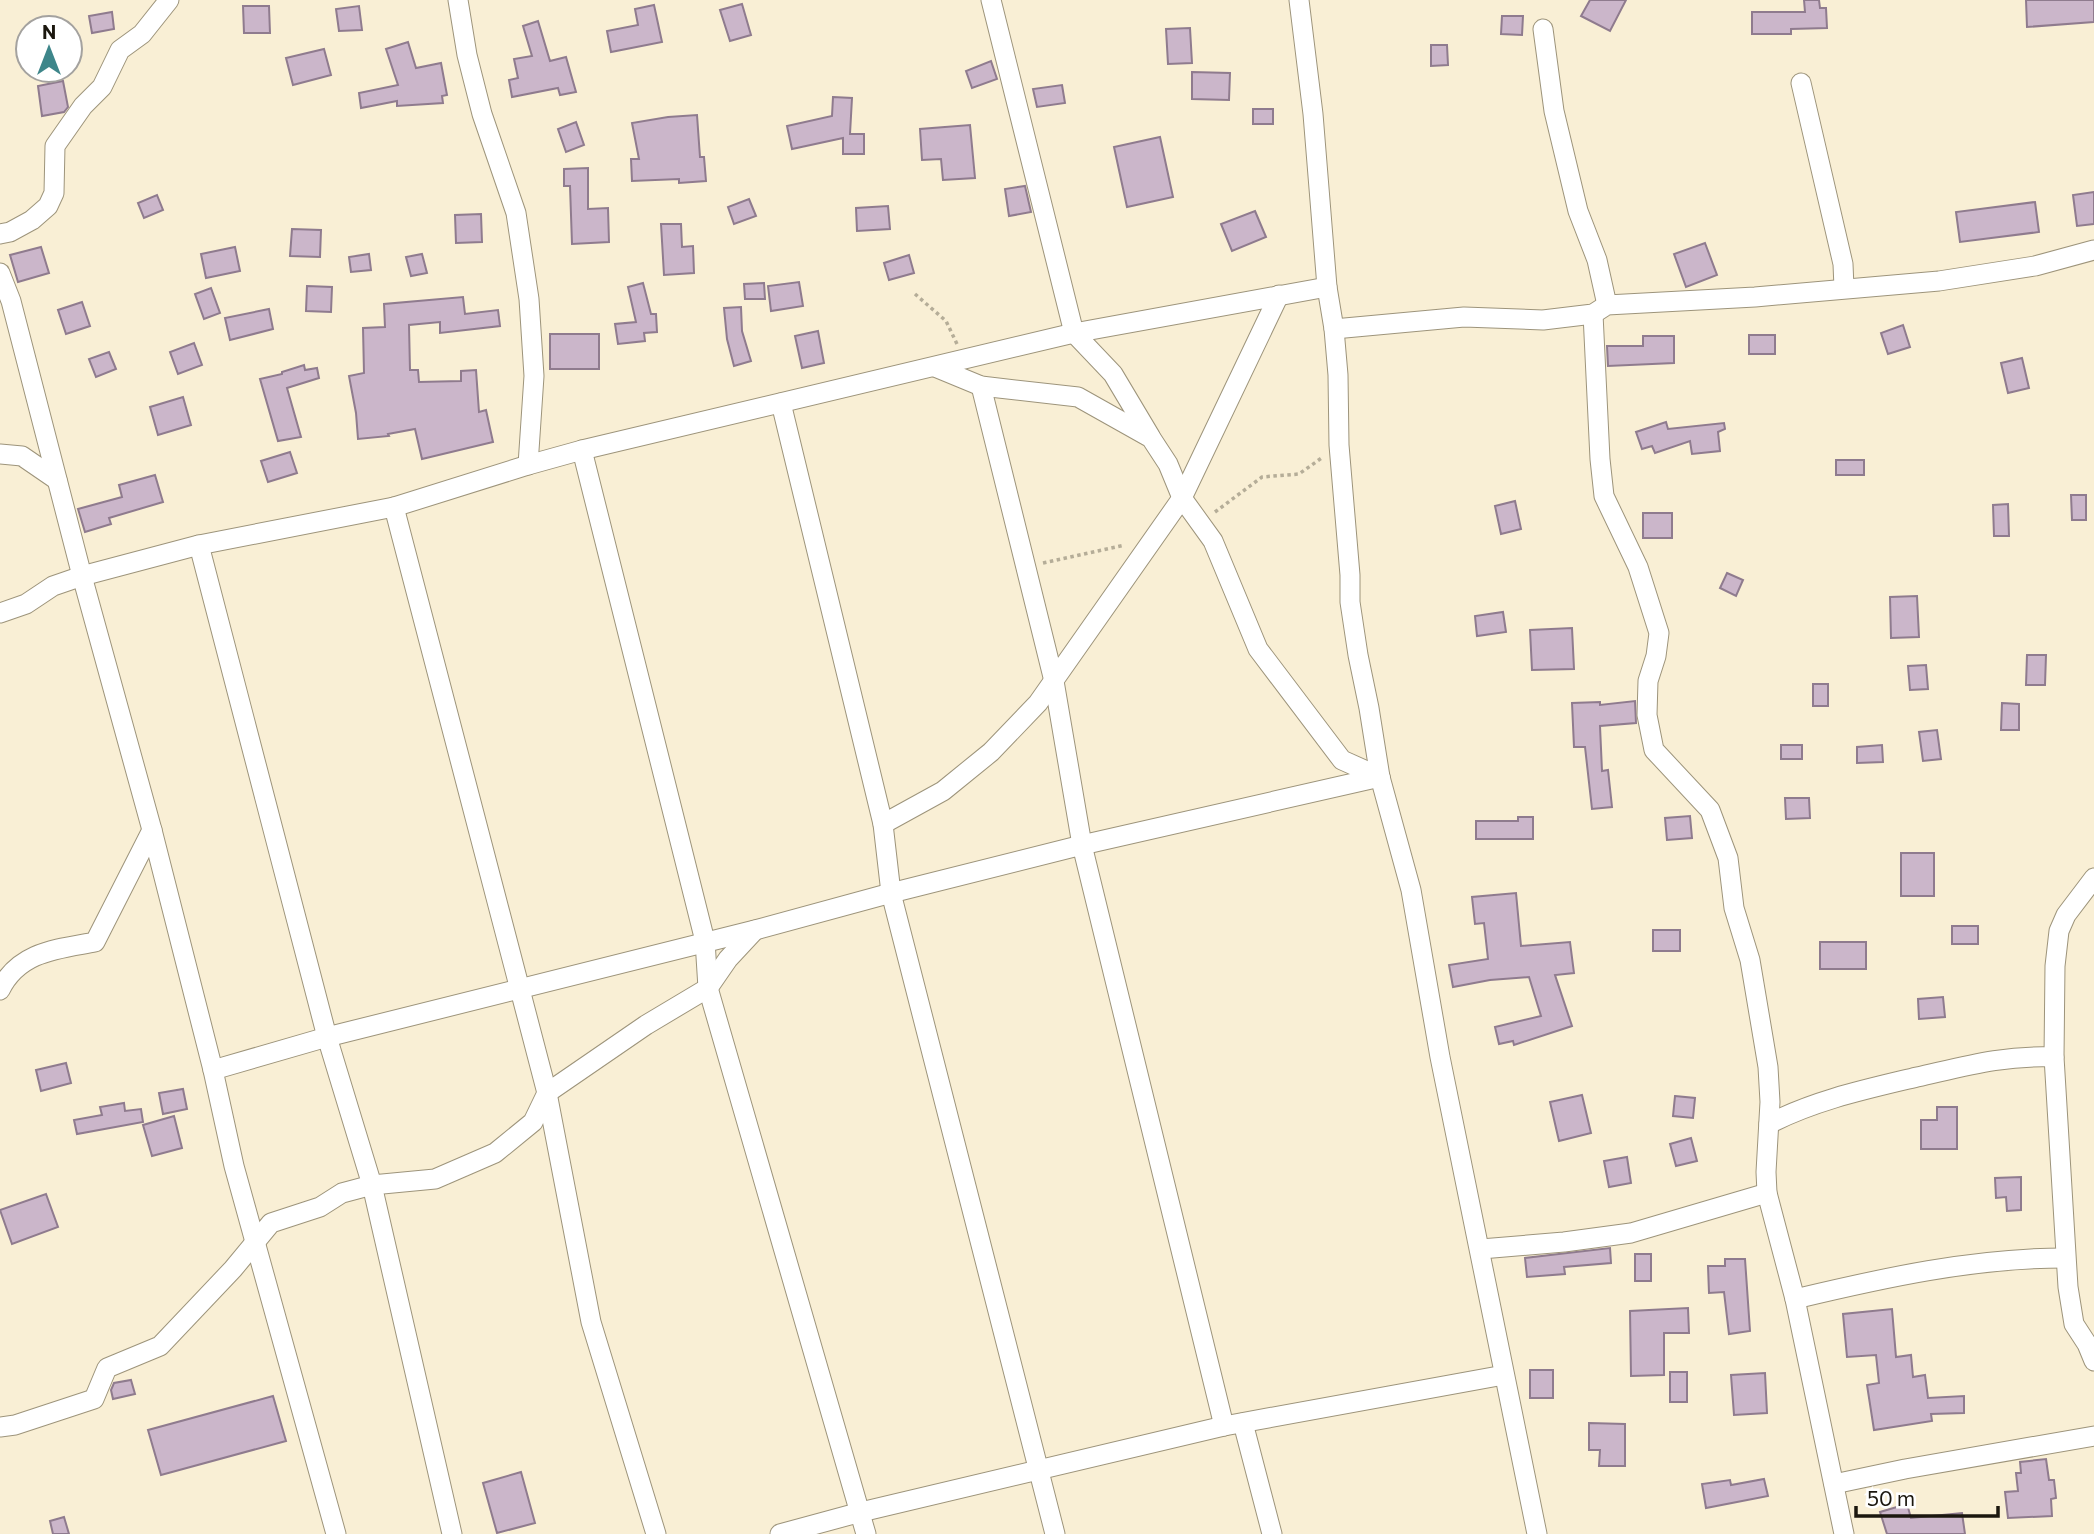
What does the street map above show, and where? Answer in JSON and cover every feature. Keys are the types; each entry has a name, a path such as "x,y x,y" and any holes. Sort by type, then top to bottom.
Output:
{"street":[{"path":"0,233 10,232 32,220 48,206 54,193 55,146 76,116 102,87 120,50 142,34 169,0"},
{"path":"458,0 467,55 482,114 516,214 529,299 534,376 528,465"},
{"path":"991,0 1074,332 1113,374 1168,464 1182,498 1213,541 1258,649 1342,760 1380,777"},
{"path":"1299,0 1313,114 1327,287 1335,329 1339,445 1350,602 1380,777 1411,890 1427,967 1440,1057 1537,1534"},
{"path":"1543,29 1554,111 1578,211 1597,260 1600,310 1600,459 1604,496 1638,567 1659,633 1656,656 1648,681 1647,715 1654,750 1710,810 1728,858 1734,908 1750,961 1768,1067 1767,1193 1795,1299 1844,1534"},
{"path":"1801,83 1843,264 1844,288"},
{"path":"1335,329 1464,317 1543,320 1600,310 1952,279 2035,266 2094,250"},
{"path":"0,273 11,301 82,576 152,830 213,1070 234,1166 335,1534"},
{"path":"0,613 26,604 53,586 82,576 199,545 394,507 582,450 1074,332 1327,287"},
{"path":"883,824 943,791 991,752 1038,703 1182,498 1279,295"},
{"path":"935,367 981,386 1078,397 1151,438"},
{"path":"981,386 1054,681 1082,845 1234,1424 1272,1534"},
{"path":"781,403 883,824 891,893 1055,1534"},
{"path":"582,450 705,941 708,988 866,1534"},
{"path":"0,454 22,456 57,480"},
{"path":"394,507 547,1093 591,1322 656,1534"},
{"path":"199,545 327,1037 372,1185 452,1534"},
{"path":"213,1070 327,1037 1082,845 1380,777"},
{"path":"0,990 5,979 36,954 95,942 152,830"},
{"path":"2094,878 2066,915 2059,931 2055,967 2054,1057 2065,1258 2074,1324 2094,1361"},
{"path":"0,1427 94,1399 107,1368 160,1346 271,1223 320,1207 342,1193 372,1185 435,1178 495,1153 533,1122 547,1093 646,1025 708,988 728,959 755,930"},
{"path":"1769,1124 1784,1116 1861,1090 1989,1060 2022,1056 2054,1057"},
{"path":"1481,1249 1632,1233 1767,1193"},
{"path":"1795,1299 1900,1275 1977,1264 2065,1258"},
{"path":"780,1534 861,1512 1234,1424 1504,1376"},
{"path":"1835,1484 2094,1436"}],"path":[{"path":"915,294 946,321 964,359"},
{"path":"1200,523 1262,477 1299,474 1339,445"},
{"path":"1026,567 1154,538"}],"building":[{"path":"1590,0 1626,0 1610,31 1581,16"},
{"path":"1804,0 1819,0 1820,8 1826,8 1827,28 1791,29 1791,34 1752,34 1752,12 1805,12"},
{"path":"2026,0 2094,0 2094,22 2027,27"},
{"path":"742,4 751,35 730,41 720,10"},
{"path":"654,5 662,42 611,52 607,31 638,25 635,9"},
{"path":"243,6 269,6 270,33 244,33"},
{"path":"359,6 362,30 339,31 336,9"},
{"path":"112,12 114,29 92,33 89,16"},
{"path":"1502,16 1523,16 1522,35 1501,34"},
{"path":"538,21 550,61 566,57 576,92 560,95 558,88 512,97 509,80 518,78 514,59 532,56 523,26"},
{"path":"1190,28 1192,63 1168,64 1166,29"},
{"path":"408,42 416,68 441,63 447,95 442,96 443,103 397,106 397,101 361,108 359,93 398,85 386,49"},
{"path":"1431,45 1447,45 1448,65 1431,66"},
{"path":"324,49 331,75 293,85 286,58"},
{"path":"991,61 997,79 972,88 966,71"},
{"path":"1192,72 1230,73 1229,100 1192,99"},
{"path":"64,84 68,107 64,112 42,116 38,86"},
{"path":"1062,85 1065,103 1037,107 1033,89"},
{"path":"833,97 852,98 850,134 864,134 864,154 843,154 843,138 792,149 787,126 832,116"},
{"path":"1253,109 1273,109 1273,124 1253,124"},
{"path":"697,115 700,157 704,157 706,181 632,181 631,159 639,159 632,123"},
{"path":"576,122 584,145 566,152 558,129"},
{"path":"970,125 975,178 943,180 941,159 922,160 920,129"},
{"path":"1160,137 1173,197 1127,207 1114,147"},
{"path":"588,168 588,209 608,208 609,242 572,244 570,186 564,186 564,169"},
{"path":"1025,186 1031,212 1009,216 1005,189"},
{"path":"2094,192 2094,224 2077,226 2073,195"},
{"path":"157,195 163,210 144,218 138,203"},
{"path":"749,199 756,216 734,224 728,207"},
{"path":"2035,202 2039,232 1960,242 1956,212"},
{"path":"888,206 890,229 857,231 856,208"},
{"path":"1255,211 1266,237 1232,251 1221,224"},
{"path":"481,214 482,242 456,243 455,215"},
{"path":"661,224 681,224 682,247 693,246 694,273 664,275"},
{"path":"292,229 321,230 320,257 290,256"},
{"path":"1705,243 1717,275 1686,287 1674,254"},
{"path":"41,247 49,273 18,282 10,255"},
{"path":"235,247 240,271 206,278 201,254"},
{"path":"369,254 371,270 351,272 349,257"},
{"path":"422,254 427,273 411,276 406,257"},
{"path":"909,255 914,273 889,280 884,263"},
{"path":"799,282 803,306 771,311 768,286"},
{"path":"643,283 651,314 656,314 657,332 644,333 645,341 618,344 615,324 636,322 628,287"},
{"path":"764,283 765,299 745,299 744,284"},
{"path":"307,286 332,287 331,312 306,311"},
{"path":"211,288 220,313 204,319 195,294"},
{"path":"463,297 465,314 498,310 500,326 440,333 440,322 409,325 410,370 418,370 419,382 461,381 461,371 476,370 479,412 486,410 493,442 422,459 415,429 388,434 389,436 358,439 349,376 364,373 363,328 385,327 384,304"},
{"path":"82,302 90,326 66,334 58,310"},
{"path":"741,307 742,331 751,361 734,366 727,339 724,308"},
{"path":"269,309 273,329 230,340 225,318"},
{"path":"1903,325 1910,347 1888,354 1881,333"},
{"path":"818,331 824,363 802,368 795,336"},
{"path":"550,334 599,334 599,369 550,369"},
{"path":"1749,335 1775,335 1775,354 1749,354"},
{"path":"1643,336 1674,336 1674,363 1608,366 1607,346 1643,346"},
{"path":"194,343 202,365 178,374 170,352"},
{"path":"109,352 116,369 96,377 89,359"},
{"path":"2022,358 2029,388 2008,393 2001,363"},
{"path":"304,365 305,370 317,368 319,378 287,388 301,437 278,441 260,379"},
{"path":"183,397 191,425 158,435 150,407"},
{"path":"1666,422 1668,429 1724,423 1725,429 1718,432 1720,451 1692,454 1690,441 1655,453 1652,446 1642,449 1636,432"},
{"path":"290,452 297,473 268,482 261,461"},
{"path":"1836,460 1864,460 1864,475 1836,475"},
{"path":"155,475 163,502 109,518 111,524 85,532 78,509 122,497 119,485"},
{"path":"2071,495 2086,495 2086,520 2072,520"},
{"path":"1515,501 1521,529 1501,534 1495,506"},
{"path":"2008,504 2009,536 1994,536 1993,505"},
{"path":"1643,513 1672,513 1672,538 1643,538"},
{"path":"1727,573 1743,580 1736,596 1720,588"},
{"path":"1917,596 1919,637 1891,638 1890,597"},
{"path":"1503,612 1506,632 1477,636 1475,616"},
{"path":"1572,628 1574,669 1532,670 1530,630"},
{"path":"2027,655 2046,655 2045,685 2026,685"},
{"path":"1926,665 1928,689 1910,690 1908,666"},
{"path":"1813,684 1828,684 1828,706 1813,706"},
{"path":"1635,701 1636,723 1600,726 1602,771 1608,770 1612,807 1592,809 1585,747 1574,747 1572,703 1600,702 1600,705"},
{"path":"2002,703 2019,704 2019,730 2001,730"},
{"path":"1937,730 1941,759 1923,761 1919,732"},
{"path":"1781,745 1802,745 1802,759 1781,759"},
{"path":"1882,745 1883,762 1857,763 1857,747"},
{"path":"1785,798 1809,798 1810,818 1786,819"},
{"path":"1690,816 1692,838 1667,840 1665,818"},
{"path":"1518,817 1533,817 1533,839 1476,839 1476,821 1518,821"},
{"path":"1901,853 1934,853 1934,896 1901,896"},
{"path":"1516,893 1521,946 1570,942 1574,973 1555,975 1572,1026 1514,1045 1513,1041 1499,1044 1495,1027 1541,1016 1529,977 1490,980 1453,987 1449,965 1488,959 1484,923 1475,924 1472,897"},
{"path":"1952,926 1978,926 1978,944 1952,944"},
{"path":"1653,930 1680,930 1680,951 1653,951"},
{"path":"1820,942 1866,942 1866,969 1820,969"},
{"path":"1943,997 1945,1017 1919,1019 1918,999"},
{"path":"66,1063 71,1083 41,1091 36,1070"},
{"path":"183,1089 187,1109 163,1114 159,1093"},
{"path":"1582,1095 1591,1133 1559,1141 1550,1102"},
{"path":"1675,1096 1695,1098 1693,1118 1673,1116"},
{"path":"124,1103 125,1111 141,1109 143,1122 77,1134 74,1120 102,1115 100,1107"},
{"path":"1937,1107 1957,1107 1957,1149 1921,1149 1921,1120 1937,1120"},
{"path":"174,1116 182,1148 152,1156 143,1125"},
{"path":"1691,1138 1697,1161 1676,1166 1670,1144"},
{"path":"1627,1157 1631,1183 1609,1187 1604,1161"},
{"path":"2021,1177 2021,1210 2007,1211 2006,1197 1996,1198 1995,1178"},
{"path":"46,1194 58,1227 12,1244 0,1210"},
{"path":"1610,1248 1611,1263 1564,1267 1565,1274 1527,1277 1525,1258"},
{"path":"1635,1254 1651,1254 1651,1281 1635,1281"},
{"path":"1725,1259 1745,1259 1750,1331 1729,1334 1724,1292 1709,1293 1708,1266 1725,1266"},
{"path":"1688,1308 1689,1333 1664,1333 1664,1375 1631,1376 1630,1311"},
{"path":"1892,1309 1896,1357 1911,1355 1913,1377 1925,1375 1928,1398 1964,1396 1964,1413 1931,1414 1932,1421 1874,1430 1867,1385 1879,1383 1876,1355 1847,1357 1843,1314"},
{"path":"1530,1370 1553,1370 1553,1398 1530,1398"},
{"path":"1670,1372 1687,1372 1687,1402 1670,1402"},
{"path":"1765,1373 1767,1413 1734,1415 1731,1375"},
{"path":"131,1380 135,1394 113,1399 111,1390 114,1383"},
{"path":"273,1396 286,1441 161,1475 148,1430"},
{"path":"1589,1423 1625,1424 1625,1466 1599,1466 1600,1450 1589,1450"},
{"path":"2046,1459 2049,1480 2054,1480 2056,1498 2051,1499 2052,1516 2008,1518 2005,1492 2018,1491 2016,1473 2021,1473 2020,1462"},
{"path":"521,1472 535,1523 497,1533 483,1483"},
{"path":"1764,1479 1768,1496 1706,1508 1702,1484 1730,1480 1731,1485"},
{"path":"1907,1504 1911,1518 1962,1513 1965,1534 1887,1534 1880,1512"},
{"path":"64,1517 69,1534 53,1534 50,1521"}]}
